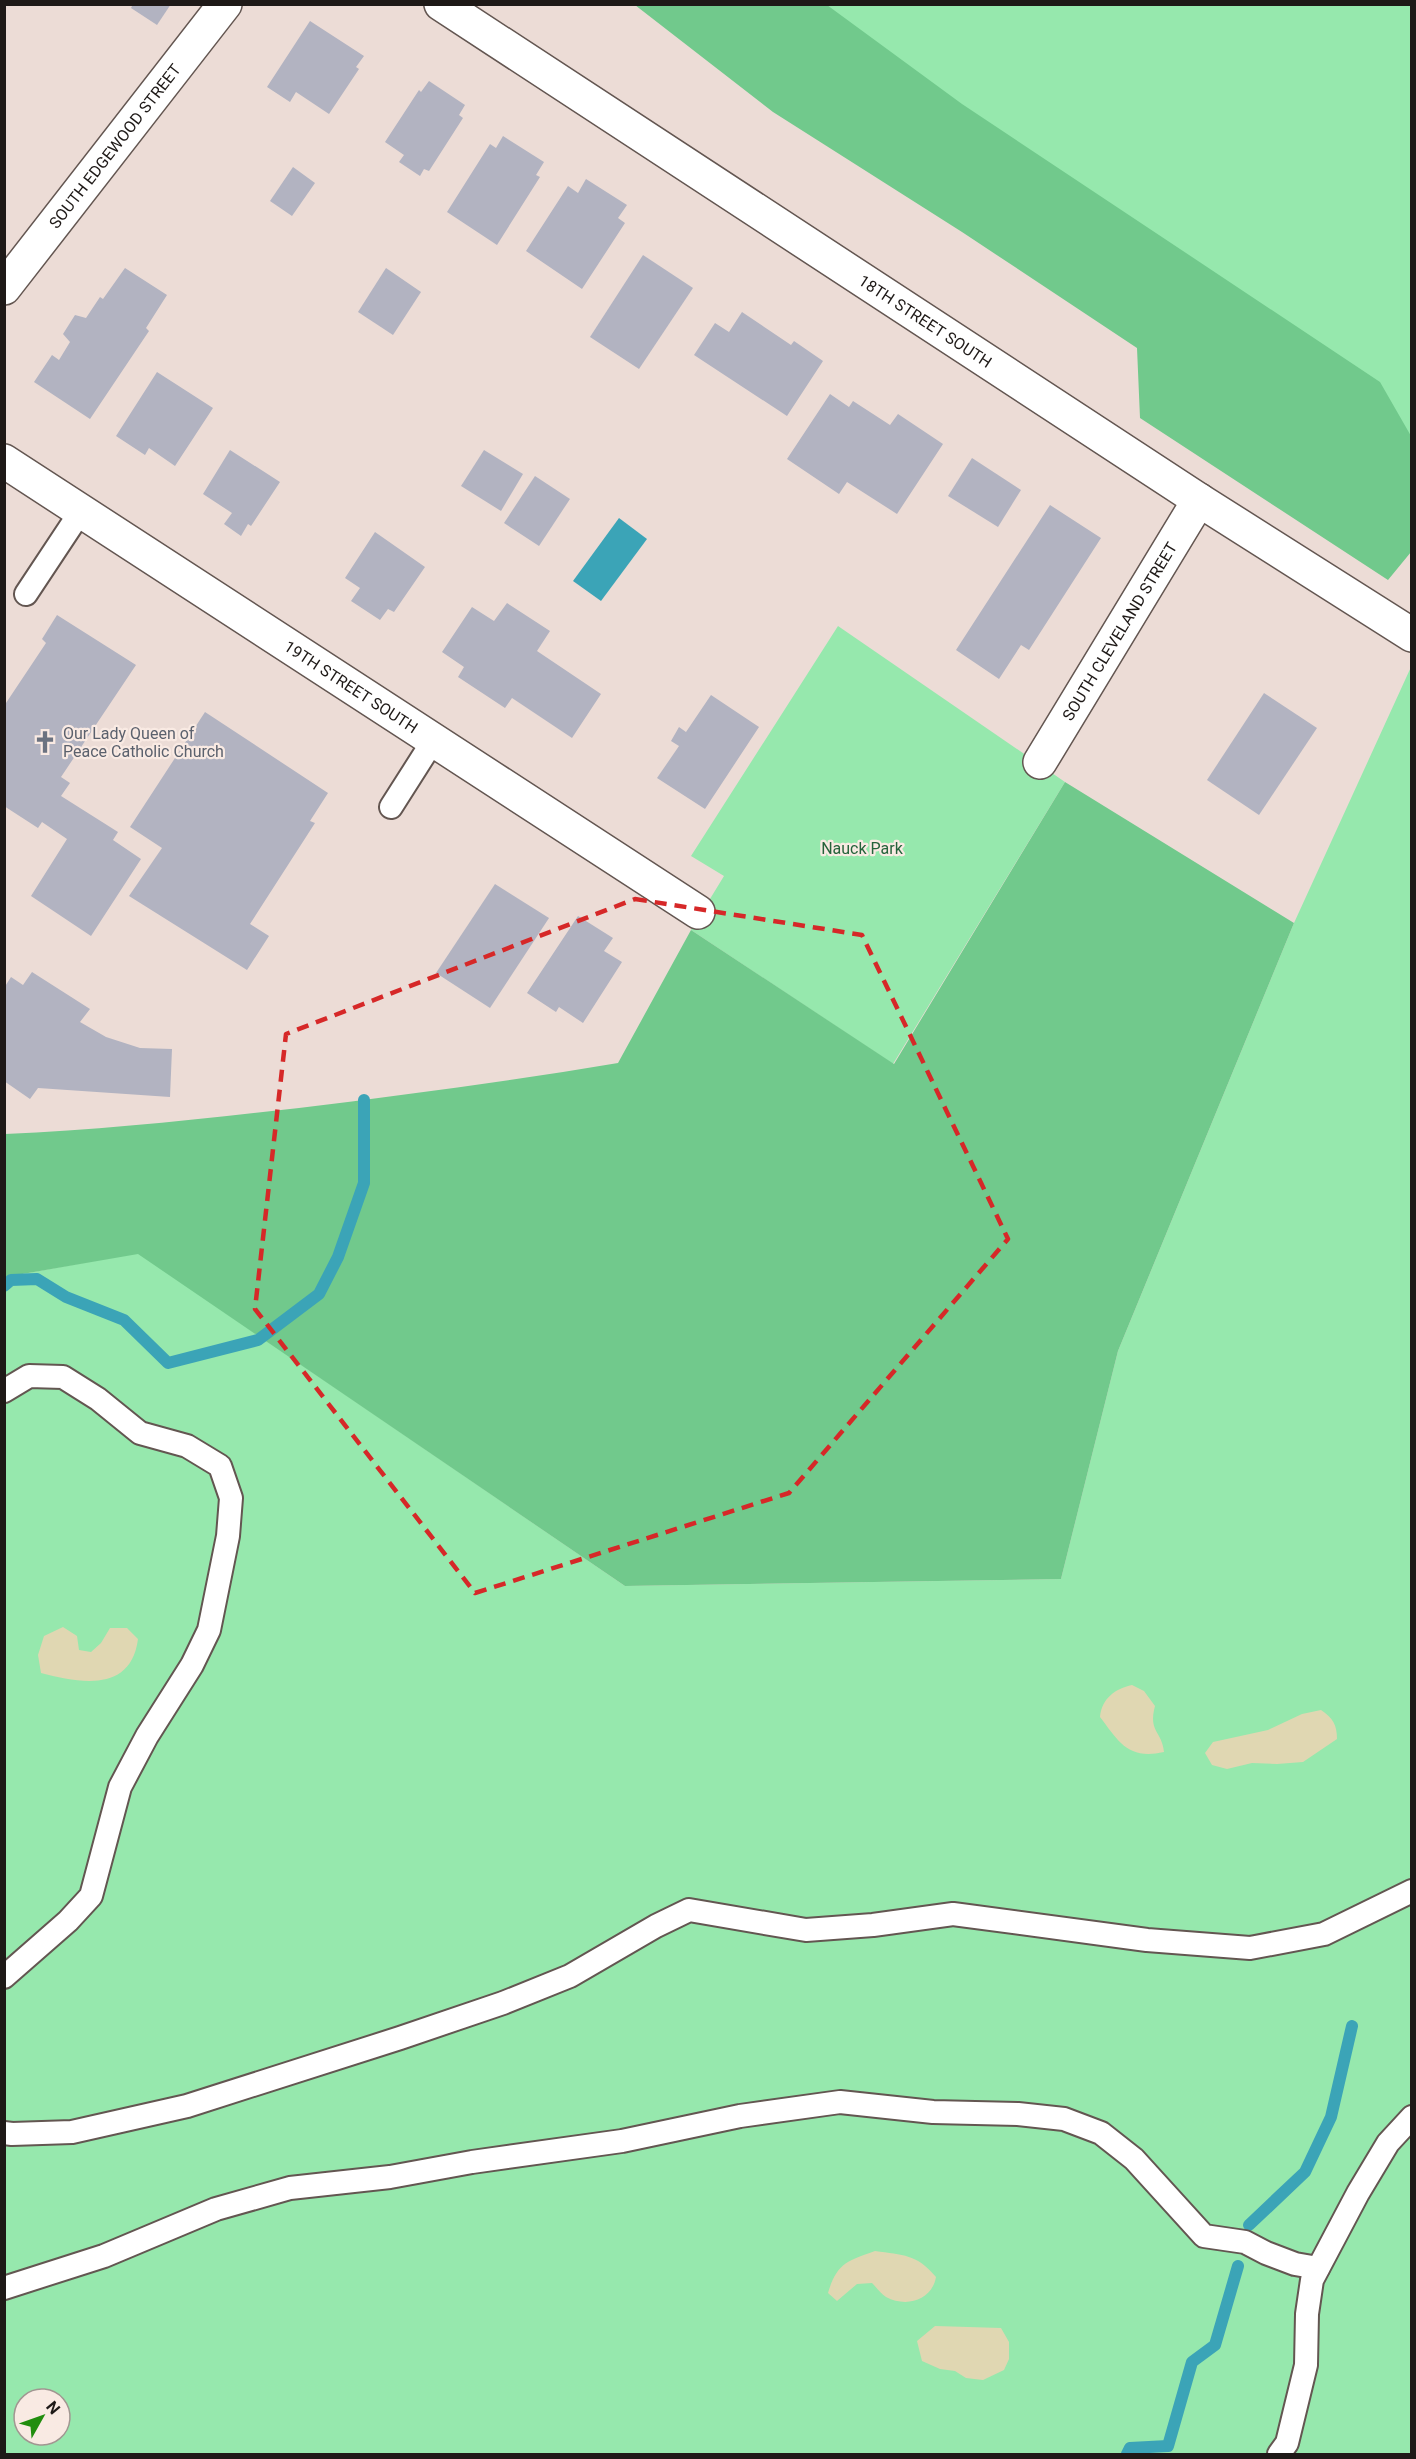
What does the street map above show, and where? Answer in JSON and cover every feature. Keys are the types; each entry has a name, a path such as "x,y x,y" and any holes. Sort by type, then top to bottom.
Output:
{"street":[{"name":"SOUTH EDGEWOOD STREET","path":"4,288 225,4"},
{"name":"18TH STREET SOUTH","path":"441,4 1199,500 1412,634"},
{"name":"19TH STREET SOUTH","path":"4,461 698,912"},
{"name":"SOUTH CLEVELAND STREET","path":"1040,762 1199,500"}],"lane":[{"path":"26,594 81,511"},
{"path":"391,807 433,741"},
{"path":"4,1391 29,1376 63,1377 98,1399 140,1433 188,1446 220,1466 231,1498 228,1536 209,1630 192,1665 147,1736 120,1787 91,1896 68,1921 4,1977"},
{"path":"4,2133 72,2132 187,2106 343,2057 503,2003 570,1976 656,1926 689,1910 806,1930 873,1925 953,1914 1147,1940 1250,1948 1324,1934 1412,1891"},
{"path":"4,2288 105,2256 216,2209 290,2188 390,2177 472,2162 622,2141 740,2116 840,2102 933,2112 1018,2114 1064,2119 1101,2133 1134,2159 1204,2236 1245,2242 1276,2256 1318,2268"},
{"path":"1279,2454 1287,2443 1306,2365 1307,2314 1312,2280 1358,2193 1388,2143 1412,2117"}],"highlighted area":[{"path":"635,899 862,935 1008,1239 789,1493 475,1593 255,1309 286,1034"}],"green space":[{"path":"635,5 827,5 962,104 1380,382 1411,436 1411,552 1388,580 1140,418 1137,348 962,232 773,112"},
{"path":"711,5 1411,5 1411,462"},
{"name":"Nauck Park","path":"838,626 1065,782 893,1064 691,930 724,876 691,856"},
{"path":"1411,667 1411,2454 5,2454 5,1277 138,1253 625,1586 1061,1579 1118,1351 1294,923"},
{"path":"1065,782 1294,923 1118,1351 1061,1579 625,1586 138,1254 5,1277 5,1134 115,1127 299,1108 618,1063 691,930 894,1064"}],"sand":[{"path":"63,1627 77,1636 79,1650 91,1652 101,1643 110,1628 127,1628 138,1639 133,1656 125,1668 115,1676 87,1681 41,1673 38,1655 44,1636"},
{"path":"1132,1685 1144,1691 1155,1706 1153,1721 1164,1752 1152,1754 1133,1751 1119,1741 1100,1717 1103,1705 1110,1695"},
{"path":"1321,1710 1333,1722 1337,1739 1303,1762 1252,1763 1227,1769 1212,1765 1205,1753 1213,1742 1268,1730 1302,1714"},
{"path":"875,2251 916,2260 936,2277 934,2285 924,2296 910,2302 886,2297 872,2283 857,2284 837,2301 828,2293 835,2275 844,2264"},
{"path":"935,2326 1001,2328 1009,2342 1009,2359 1004,2370 983,2380 966,2378 955,2371 940,2369 922,2361 917,2341"}],"water":[{"path":"619,518 647,539 601,601 573,581"}],"building":[{"path":"133,4 171,4 157,25 131,8"},
{"path":"310,21 364,56 356,67 359,69 329,114 296,92 290,102 267,87"},
{"path":"429,81 465,105 459,115 463,118 429,171 424,169 420,176 399,162 404,155 385,142 419,90 421,92"},
{"path":"503,136 544,162 536,175 540,177 497,245 447,212 490,144 496,148"},
{"path":"293,167 315,183 292,216 270,201"},
{"path":"586,179 627,205 618,218 625,223 582,289 526,251 568,186 578,193"},
{"path":"643,255 693,288 639,369 590,337"},
{"path":"125,268 167,295 146,328 149,331 90,419 34,382 52,355 59,360 70,342 63,334 75,315 86,318 100,297 103,299"},
{"path":"386,268 421,292 393,335 358,312"},
{"path":"742,312 791,345 794,341 823,361 787,416 694,355 715,323 729,332"},
{"path":"157,372 213,408 175,466 149,448 145,455 116,436"},
{"path":"830,394 849,407 853,401 890,425 898,414 943,444 897,514 847,482 839,494 787,459"},
{"path":"230,450 280,482 251,526 248,524 241,536 224,524 232,513 203,494"},
{"path":"484,450 523,474 501,511 461,486"},
{"path":"972,458 1021,490 998,527 948,496"},
{"path":"535,476 570,499 539,546 504,523"},
{"path":"1050,505 1101,538 1029,650 1021,645 999,679 956,650"},
{"path":"375,532 425,567 394,612 388,609 380,620 351,601 360,588 345,578"},
{"path":"507,603 550,631 537,651 601,694 572,738 512,698 505,708 458,677 464,667 442,652 472,607 494,621"},
{"name":"Our Lady Queen of Peace Catholic Church","path":"57,615 136,665 61,777 70,783 61,796 118,832 113,840 141,859 91,936 31,896 67,839 42,822 38,828 4,806 4,706 46,643 42,639"},
{"path":"1264,693 1317,728 1259,815 1207,780"},
{"path":"711,695 759,727 705,809 657,778 679,746 671,741 679,727 686,732"},
{"path":"205,712 328,793 310,821 315,823 250,924 269,936 247,970 129,896 162,848 130,827"},
{"path":"495,884 549,918 490,1008 436,973"},
{"path":"578,916 613,938 604,951 622,962 583,1023 559,1007 556,1012 527,993"},
{"path":"32,972 90,1009 80,1022 106,1037 140,1048 172,1049 170,1097 38,1088 30,1099 4,1081 4,988 11,977 23,985"}],"waterway":[{"path":"4,1286 11,1280 37,1279 66,1297 124,1320 168,1363 258,1340 319,1294 338,1257 364,1183 364,1100"},
{"path":"1249,2225 1305,2172 1331,2117 1352,2026"},
{"path":"1127,2454 1130,2448 1168,2446 1192,2362 1215,2345 1238,2266"}],"place":[{"name":"Our Lady Queen of Peace Catholic Church","path":"45,742"}]}
